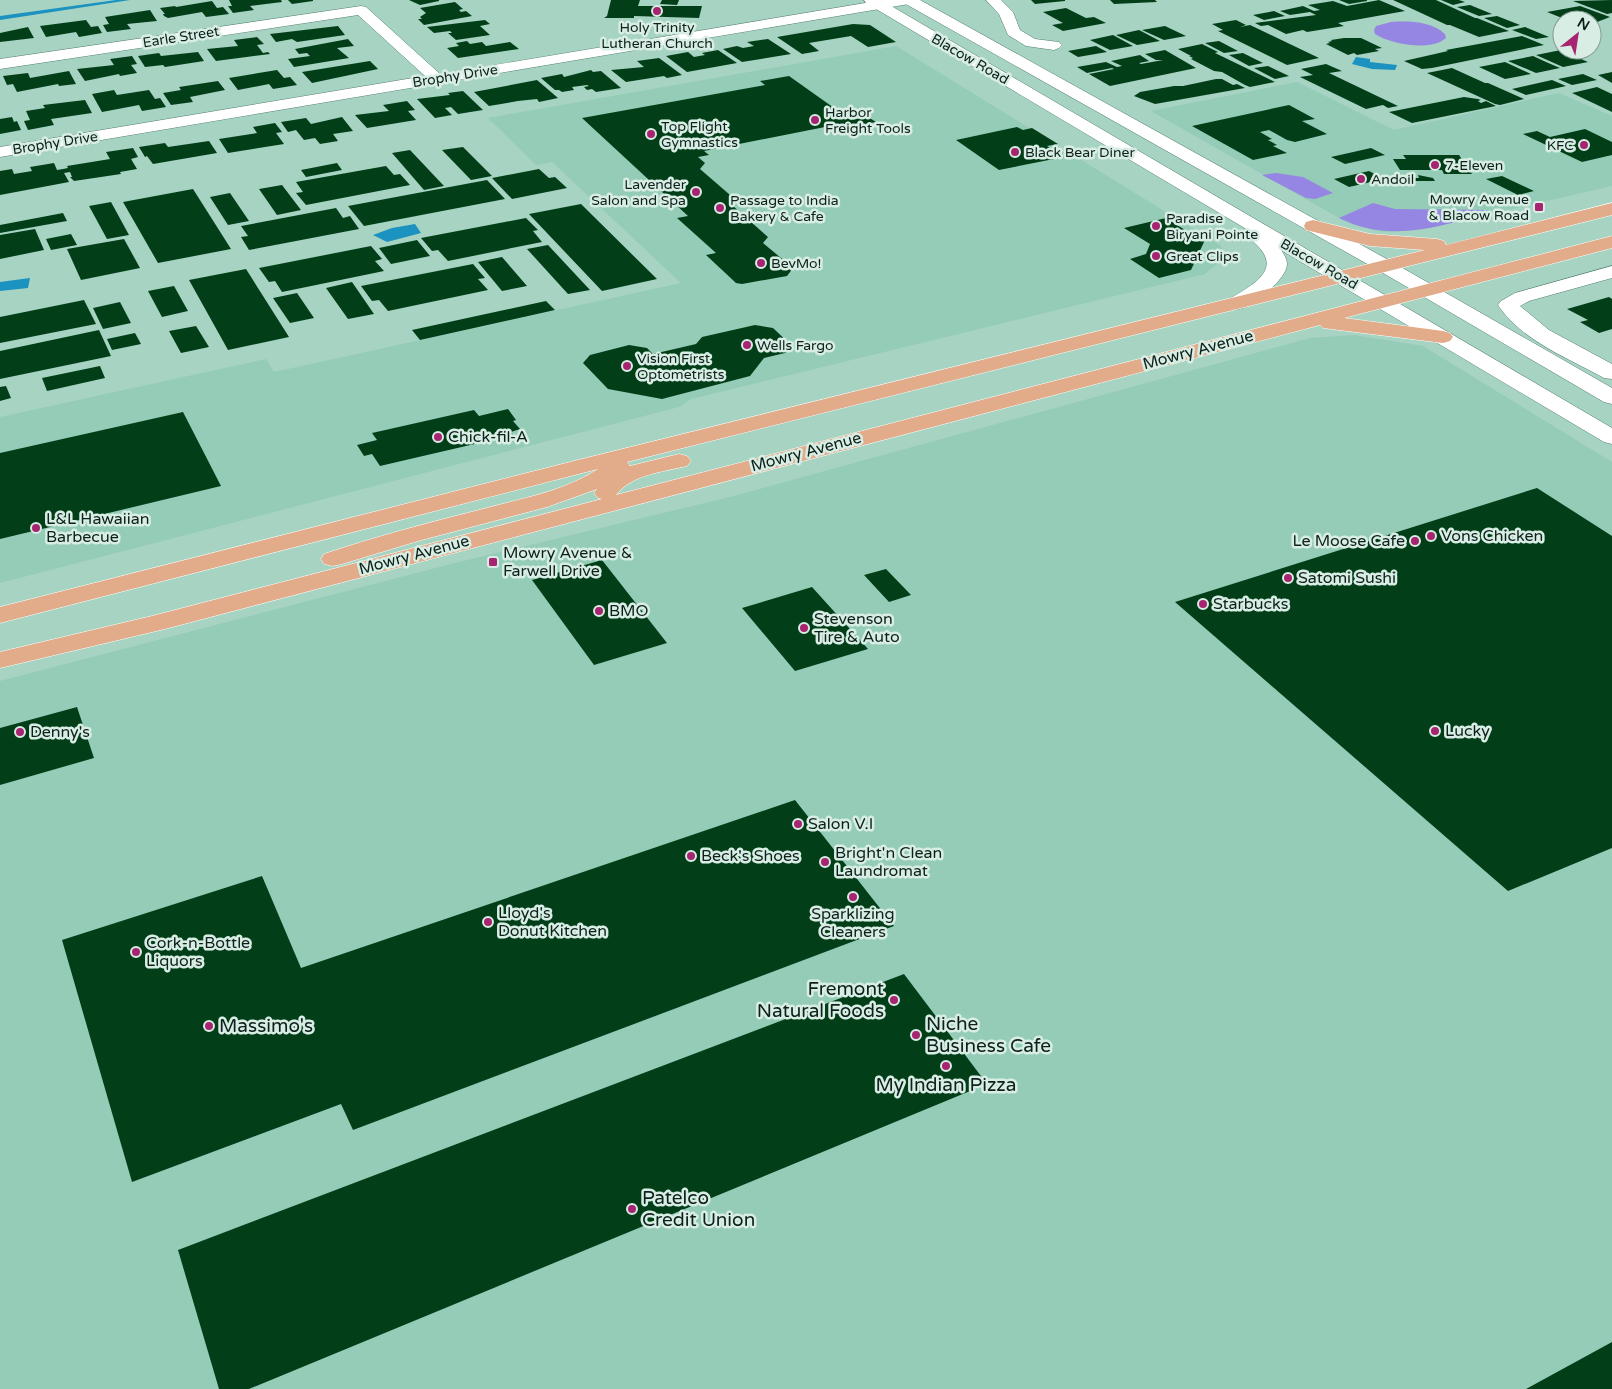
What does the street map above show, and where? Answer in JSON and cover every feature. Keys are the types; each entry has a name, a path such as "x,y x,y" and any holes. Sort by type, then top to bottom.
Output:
{"main road":[{"path":"807,0 827,15"},
{"name":"Brophy Drive","path":"0,152 827,15 876,3 909,0"},
{"name":"Blacow Road","path":"909,0 1386,266 1612,398"},
{"path":"993,0 1006,12 1013,32 1031,43 1054,44"},
{"name":"Blacow Road","path":"876,3 1612,437"},
{"name":"Earle Street","path":"0,64 361,10 437,79"},
{"path":"0,615 615,458 1612,209"},
{"path":"1229,211 1275,252 1278,262 1277,271 1268,283 1237,303"},
{"path":"1313,226 1370,240 1414,245 1466,246"},
{"name":"Mowry Avenue","path":"0,660 218,606 1612,242"},
{"path":"1612,272 1522,297 1508,305 1515,316 1548,338 1612,373"},
{"path":"1301,324 1358,325 1443,337"},
{"path":"605,505 604,498 608,490 631,474 810,427 947,376"},
{"path":"218,606 331,560 374,545 561,496 608,474 618,466 615,458"},
{"path":"0,667 27,654"}],"shaded area":[{"path":"1391,22 1427,24 1445,34 1446,38 1431,45 1421,46 1390,41 1375,34 1376,26"},
{"path":"896,46 1221,246 1223,259 1205,274 691,399 679,407 0,583 0,417 266,359 274,372 681,283 552,162 536,165 488,118"},
{"path":"1297,82 1394,130 1559,93 1612,116 1612,186 1420,230 1383,232 1354,225 1339,218 1151,111"},
{"path":"1276,173 1303,177 1333,193 1315,199 1306,198 1262,175"},
{"path":"1373,203 1395,209 1484,210 1491,213 1433,227 1396,231 1359,226 1339,218"},
{"path":"1354,335 1423,346 1612,462 1612,1389 0,1389 0,681 451,564 734,496 1310,338"}],"water":[{"path":"1356,57 1370,59 1370,62 1397,65 1395,70 1372,69 1352,64"},
{"path":"415,224 421,233 387,242 373,235 392,228"},
{"path":"30,278 28,288 0,291 0,282"}],"building":[{"path":"229,0 281,0 282,2 250,6 254,10 233,13 228,6 232,6"},
{"path":"288,0 313,0 313,1 292,4"},
{"path":"409,0 439,0 439,1 420,5"},
{"path":"611,0 640,0 638,6 702,6 699,18 634,16 634,18 604,18 607,16"},
{"path":"662,0 679,0 677,5 660,4"},
{"path":"1031,0 1065,0 1065,1 1035,4"},
{"path":"1110,0 1155,0 1157,2 1114,4"},
{"path":"1339,0 1367,0 1367,1 1349,4"},
{"path":"1379,0 1405,11 1338,23 1344,26 1307,32 1303,30 1286,34 1268,25 1261,26 1255,23 1316,15 1310,12 1290,15 1280,11 1303,6 1314,11 1320,10 1308,5 1333,1 1347,6"},
{"path":"1393,0 1436,0 1509,31 1479,37 1447,25"},
{"path":"1441,0 1459,0 1465,2 1453,5"},
{"path":"1612,0 1612,13 1607,14 1602,12 1602,10 1597,10 1573,1"},
{"path":"212,1 217,8 223,7 229,14 206,17 202,12 168,18 164,16 163,14 165,14 160,8 176,7"},
{"path":"455,2 463,9 459,10 461,12 466,11 472,16 424,25 418,19 422,19 420,17 426,13 420,8"},
{"path":"1470,5 1492,14 1479,16 1457,7"},
{"path":"1580,6 1591,10 1558,10"},
{"path":"1066,8 1086,18 1094,17 1106,23 1063,31 1052,25 1063,23 1043,12"},
{"path":"150,10 157,21 127,24 131,29 107,32 103,25 109,24 105,17"},
{"path":"1274,11 1285,16 1264,20 1253,15"},
{"path":"1602,14 1610,17 1602,20"},
{"path":"1497,16 1520,25 1507,28 1484,18"},
{"path":"86,20 91,27 98,26 102,33 79,37 76,32 46,37 40,26"},
{"path":"485,20 490,24 480,26 490,35 456,40 448,33 452,33 450,31 434,33 427,27"},
{"path":"1236,20 1246,25 1240,27 1250,25 1319,58 1287,65 1218,31 1223,30 1212,24"},
{"path":"853,24 870,25 896,42 868,47 851,36 809,43 819,51 802,54 777,37"},
{"path":"338,26 345,35 297,42 292,39 276,42 270,34"},
{"path":"1165,26 1186,36 1164,40 1142,30"},
{"path":"28,27 34,38 0,42 0,33"},
{"path":"1525,27 1549,37 1536,39 1512,30"},
{"path":"1139,30 1160,41 1137,45 1116,35"},
{"path":"1113,35 1133,46 1110,50 1090,40"},
{"path":"1522,36 1544,45 1432,68 1422,69 1404,61 1448,51 1446,50"},
{"path":"257,37 264,44 257,45 263,53 268,52 270,54 216,61 207,49 238,46 234,40"},
{"path":"1361,38 1382,48 1375,49 1379,51 1348,55 1326,44 1330,43 1328,42 1331,40"},
{"path":"348,39 354,46 337,48 349,58 294,67 288,59 310,56 307,53 299,54 295,49"},
{"path":"768,39 791,54 742,62 723,49 737,46 743,48 754,46 747,42"},
{"path":"467,41 470,44 482,42 486,46 510,42 519,49 458,58 447,48 459,46 456,43"},
{"path":"1219,41 1238,51 1224,53 1205,43"},
{"path":"1202,44 1218,52 1215,53 1275,82 1250,87 1222,72 1214,71 1191,59 1193,58 1189,56 1191,56 1178,49"},
{"path":"1096,46 1107,52 1078,57 1068,51"},
{"path":"718,50 737,63 687,72 666,56 688,52 694,57 705,55 702,53"},
{"path":"1165,50 1196,68 1110,86 1089,74 1114,69 1087,73 1077,67 1106,62 1117,67 1122,66 1111,61 1140,55 1149,61 1139,63 1141,64 1163,60 1156,60 1145,54"},
{"path":"198,52 204,61 165,67 163,65 145,67 138,56 159,53 161,56"},
{"path":"1552,52 1552,60 1584,60 1588,62 1563,67 1536,55"},
{"path":"1243,53 1263,63 1249,66 1229,55"},
{"path":"132,56 137,64 131,65 137,73 120,76 119,74 85,81 77,69 114,65 110,59"},
{"path":"1533,56 1560,68 1536,73 1508,61"},
{"path":"659,58 682,75 626,82 611,70 644,67 637,61"},
{"path":"370,61 378,69 312,83 302,72"},
{"path":"1505,62 1531,74 1505,79 1479,67"},
{"path":"1326,64 1342,71 1329,73 1398,106 1388,108 1383,105 1366,109 1300,77 1313,75 1301,69"},
{"path":"1268,66 1289,76 1275,79 1254,68"},
{"path":"1452,68 1524,99 1500,105 1495,104 1427,73"},
{"path":"277,70 284,78 290,77 297,85 273,89 269,84 238,90 229,78"},
{"path":"591,70 593,72 601,71 621,88 596,92 592,89 587,90 584,87 589,86 587,85 572,87 574,90 562,92 555,90 541,78 562,74 564,77"},
{"path":"69,71 76,84 59,86 58,84 17,92 13,84 7,85 3,76 28,73 30,78"},
{"path":"1612,72 1612,83 1598,75"},
{"path":"1583,74 1597,80 1572,85 1558,79"},
{"path":"789,76 851,120 868,117 876,122 840,129 835,125 704,151 709,155 698,157 705,163 700,169 737,201 733,206 768,237 763,243 793,268 787,276 742,284 736,283 706,255 716,253 677,218 688,216 582,118 765,85 760,81"},
{"path":"1222,79 1233,85 1237,84 1245,88 1155,104 1134,96 1140,92"},
{"path":"537,80 558,98 539,102 537,99 489,106 474,92"},
{"path":"1552,80 1566,86 1526,95 1512,89"},
{"path":"218,81 225,90 190,97 193,102 171,105 163,93 181,90 179,87"},
{"path":"1597,87 1612,94 1612,112 1572,93"},
{"path":"114,90 117,95 149,90 155,99 160,98 166,107 142,111 139,105 102,112 92,94"},
{"path":"463,91 483,110 458,114 451,107 445,108 452,115 435,118 417,99 450,95 448,93"},
{"path":"1464,97 1481,100 1478,101 1481,103 1486,101 1496,106 1412,123 1389,112"},
{"path":"85,100 92,113 51,119 54,125 28,130 24,121 30,120 26,111 45,108 43,105"},
{"path":"407,101 415,110 408,111 416,120 367,128 355,115 389,111 383,105"},
{"path":"1289,105 1315,119 1302,121 1327,134 1295,142 1287,140 1269,130 1260,132 1272,139 1268,140 1277,145 1273,146 1287,153 1253,160 1192,126"},
{"path":"12,117 14,122 17,121 21,130 0,134 0,119"},
{"path":"342,117 353,131 333,134 338,141 320,144 315,138 304,140 296,130 288,132 281,122 306,118 311,124"},
{"path":"275,123 282,132 276,133 284,144 228,153 219,139 257,133 253,127"},
{"name":"Black Bear Diner","path":"1017,127 1023,130 1032,128 1058,144 1047,146 1064,157 999,170 956,140"},
{"path":"1585,129 1612,142 1612,155 1582,162 1523,134 1537,131 1550,137"},
{"path":"209,141 217,153 153,164 147,156 145,157 139,147 165,143 168,147"},
{"path":"463,147 492,176 471,180 442,150"},
{"path":"133,148 138,157 131,159 137,169 120,172 121,174 74,181 70,177 72,177 70,172 64,173 69,182 0,195 0,171 12,169 14,174 32,171 30,167 54,163 57,170 63,169 68,168 67,166 110,159 106,152"},
{"path":"1371,148 1385,155 1345,164 1331,157"},
{"path":"410,150 444,186 424,190 392,153"},
{"path":"1403,155 1459,155 1472,174 1444,174 1442,170 1400,170 1393,159 1406,159"},
{"path":"337,163 342,170 306,177 301,170"},
{"path":"386,166 394,175 400,174 410,185 306,205 296,193 303,192 296,182"},
{"path":"539,169 549,178 555,177 567,188 512,199 492,178"},
{"path":"1369,171 1384,179 1349,187 1334,179"},
{"path":"1418,175 1433,178 1435,181 1414,181 1412,178 1419,178"},
{"path":"1502,176 1534,191 1518,195 1486,179"},
{"path":"487,180 505,199 364,226 348,206"},
{"path":"282,185 301,210 277,215 259,189"},
{"path":"193,189 231,249 158,263 123,202"},
{"path":"230,193 249,221 228,225 210,197"},
{"path":"111,202 129,235 107,239 89,206"},
{"path":"581,204 657,279 602,291 529,214"},
{"path":"336,208 343,218 350,216 359,229 249,250 241,237 248,236 241,226"},
{"path":"63,213 67,221 0,233 0,225"},
{"path":"526,218 538,230 533,231 542,242 448,261 438,250 432,251 421,238"},
{"path":"1166,218 1204,242 1191,270 1159,278 1130,259 1146,254 1150,244 1124,228"},
{"path":"35,229 44,250 0,259 0,235"},
{"path":"71,234 77,245 51,250 46,239"},
{"path":"124,239 140,268 81,280 67,249"},
{"path":"417,240 430,256 391,264 379,248"},
{"path":"548,245 590,290 568,294 527,249"},
{"path":"371,246 382,259 375,261 384,271 282,292 275,281 269,282 259,268"},
{"path":"502,257 527,286 502,291 478,262"},
{"path":"473,264 485,278 478,279 488,290 388,311 379,300 372,301 361,286"},
{"path":"246,269 289,337 228,350 189,280"},
{"path":"352,282 374,314 348,319 326,288"},
{"path":"174,286 188,311 162,317 148,291"},
{"path":"297,293 314,318 290,323 273,298"},
{"path":"1609,297 1612,299 1612,329 1599,333 1580,322 1588,320 1567,309"},
{"path":"84,300 96,324 0,343 0,317"},
{"path":"546,301 555,310 420,340 412,330"},
{"path":"120,302 131,323 103,329 93,308"},
{"path":"755,325 773,328 791,345 785,353 764,358 750,376 662,399 608,389 583,363 590,355 629,345 647,348 653,354 696,344 702,337"},
{"path":"196,326 209,347 181,353 169,331"},
{"path":"99,330 111,356 0,379 0,351"},
{"path":"135,333 141,344 112,350 107,339"},
{"path":"100,366 105,378 47,391 42,378"},
{"path":"6,386 11,398 0,401 0,387"},
{"name":"Chick-fil-A","path":"508,409 516,420 513,421 520,429 511,432 513,435 380,466 372,454 364,456 357,445 377,440 372,433 474,410 479,416"},
{"path":"183,412 221,486 0,539 0,453"},
{"path":"1537,488 1612,536 1612,848 1508,891 1175,602"},
{"name":"BMO","path":"602,560 667,643 594,665 532,580"},
{"path":"886,569 911,595 889,602 864,575"},
{"name":"Stevenson Tire & Auto","path":"812,587 868,649 795,671 742,608"},
{"path":"77,707 94,758 0,785 0,728"},
{"path":"795,800 894,926 353,1130 341,1104 132,1182 62,940 262,876 301,968"},
{"path":"904,974 987,1084 249,1389 219,1389 178,1250"},
{"path":"1612,1342 1612,1389 1526,1389"}],"waterway":[{"path":"0,18 127,0"}],"place":[{"name":"Holy Trinity Lutheran Church","path":"657,11"},
{"name":"Harbor Freight Tools","path":"815,120"},
{"name":"Top Flight Gymnastics","path":"651,134"},
{"name":"KFC","path":"1584,145"},
{"name":"Black Bear Diner","path":"1015,152"},
{"name":"7-Eleven","path":"1435,165"},
{"name":"Andoil","path":"1361,179"},
{"name":"Lavender Salon and Spa","path":"696,192"},
{"name":"Mowry Avenue & Blacow Road","path":"1539,207"},
{"name":"Passage to India Bakery & Cafe","path":"720,208"},
{"name":"Paradise Biryani Pointe","path":"1156,226"},
{"name":"Great Clips","path":"1156,256"},
{"name":"BevMo!","path":"761,263"},
{"name":"Wells Fargo","path":"747,345"},
{"name":"Vision First Optometrists","path":"627,366"},
{"name":"Chick-fil-A","path":"438,437"},
{"name":"L&L Hawaiian Barbecue","path":"36,528"},
{"name":"Vons Chicken","path":"1431,536"},
{"name":"Le Moose Cafe","path":"1415,541"},
{"name":"Mowry Avenue & Farwell Drive","path":"493,562"},
{"name":"Satomi Sushi","path":"1288,578"},
{"name":"Starbucks","path":"1203,604"},
{"name":"BMO","path":"599,611"},
{"name":"Stevenson Tire & Auto","path":"804,628"},
{"name":"Lucky","path":"1435,731"},
{"name":"Denny's","path":"20,732"},
{"name":"Salon V.I","path":"798,824"},
{"name":"Beck's Shoes","path":"691,856"},
{"name":"Bright'n Clean Laundromat","path":"825,862"},
{"name":"Sparklizing Cleaners","path":"853,897"},
{"name":"Lloyd's Donut Kitchen","path":"488,922"},
{"name":"Cork-n-Bottle Liquors","path":"136,952"},
{"name":"Fremont Natural Foods","path":"894,1000"},
{"name":"Massimo's","path":"209,1026"},
{"name":"Niche Business Cafe","path":"916,1035"},
{"name":"My Indian Pizza","path":"946,1066"},
{"name":"Patelco Credit Union","path":"632,1209"}]}
